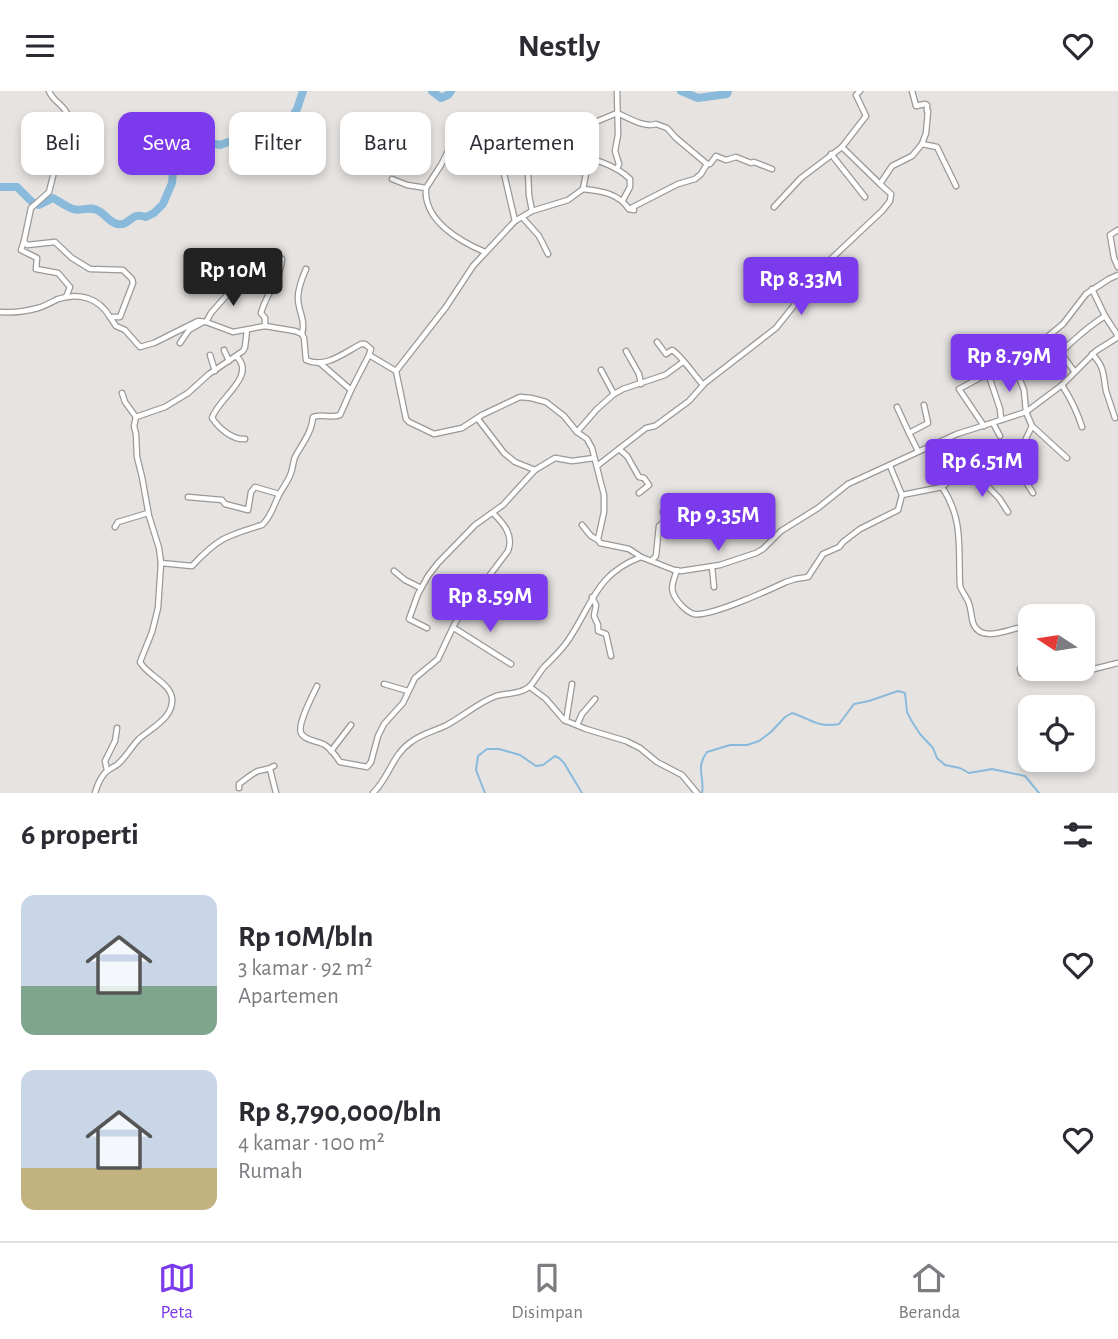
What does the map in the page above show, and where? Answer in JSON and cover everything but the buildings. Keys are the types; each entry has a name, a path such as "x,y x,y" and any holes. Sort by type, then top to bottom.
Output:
{"street":[{"path":"50,91 68,116 49,192 31,208 20,250 37,258 36,269 58,273 70,287 65,298"},
{"path":"617,91 617,169"},
{"path":"774,207 801,178 842,146 866,116 856,95 860,91"},
{"path":"880,184 892,166 912,156 922,144 926,133 929,111 925,104 915,106 912,91"},
{"path":"599,121 617,113 634,121 667,128 707,164"},
{"path":"922,144 938,149 956,186"},
{"path":"597,466 646,428 655,426 689,401 703,385 776,328 815,274 882,211 891,194 842,146"},
{"path":"831,154 864,197"},
{"path":"583,189 610,194 623,200 632,210 678,184 695,179 716,156 726,160 736,157 772,169"},
{"path":"445,157 426,188 427,202 438,222 457,238 485,252"},
{"path":"599,162 622,171 630,179 623,200"},
{"path":"504,175 515,221"},
{"path":"528,175 532,211"},
{"path":"396,371 446,307 473,266 515,221 532,211 568,200 583,189 586,175"},
{"path":"392,179 426,188"},
{"path":"523,218 540,236 548,254"},
{"path":"1118,229 1110,235 1118,267"},
{"path":"24,241 27,245 55,242 72,258 90,269 126,272 133,283 122,314 120,317 110,317"},
{"path":"253,268 282,259 278,277 263,305 261,313 265,318 265,326"},
{"path":"160,563 192,566 217,542 237,532 262,525 270,516 286,483 313,417 340,415 371,349 366,344 361,344 332,360 315,364 306,359 298,297 306,269"},
{"path":"984,426 958,390 1030,351 1063,324 1080,300 1092,289 1118,275"},
{"path":"180,343 189,330 205,321 227,295 227,286"},
{"path":"582,525 602,544 629,549 641,557 677,571 712,567 756,553 781,531 818,508 848,484 957,434 1026,412 1062,384 1092,354 1118,336 1092,289"},
{"path":"0,312 38,308 74,296 89,297 105,309 116,326 125,330 143,347 194,322 205,321 227,331 239,332 265,326 302,334"},
{"path":"1018,374 1042,368 1105,316"},
{"path":"136,417 165,407 188,393 236,356 245,347 247,330"},
{"path":"657,342 666,354 672,350 677,352 703,385"},
{"path":"225,350 229,361"},
{"path":"626,351 639,374 640,384"},
{"path":"1061,353 1074,371"},
{"path":"1092,354 1099,361 1104,373 1115,418"},
{"path":"210,355 215,371"},
{"path":"369,355 396,371 404,413 409,422 434,434 462,428 513,399 520,397 546,402 587,439 604,495 599,541"},
{"path":"236,356 244,367 241,376 216,408 212,418 234,437 245,439"},
{"path":"1012,360 1024,390 1026,412 1032,426 1067,458"},
{"path":"577,432 614,394 664,375 683,362"},
{"path":"320,363 351,390"},
{"path":"601,370 614,394"},
{"path":"988,373 1001,420"},
{"path":"1062,384 1082,428"},
{"path":"95,793 107,770 117,765 140,738 156,727 166,716 172,703 172,696 166,687 144,669 141,662 158,608 159,548 148,513 137,457 134,428 136,417 122,393"},
{"path":"909,433 928,423 924,405"},
{"path":"897,407 918,451"},
{"path":"478,419 504,453 515,462 535,470"},
{"path":"993,423 1000,436"},
{"path":"902,495 944,485 951,479 1003,465 1019,453 1032,426"},
{"path":"940,442 947,458 944,485 959,529 960,586 968,601 976,628 981,632 993,634 1018,628"},
{"path":"619,449 627,456 639,477 644,478 649,485 639,492"},
{"path":"427,628 410,619 421,588 450,549 493,513 535,470 555,458 572,461 594,458"},
{"path":"1012,460 1033,493"},
{"path":"677,571 672,591 684,608 694,614 716,612 786,582 808,577 823,554 898,510 902,495 890,465"},
{"path":"981,471 990,489 1008,512"},
{"path":"188,497 222,500 225,504 248,510 251,492 255,487 279,494"},
{"path":"663,512 670,521 668,533"},
{"path":"115,527 118,522 148,513"},
{"path":"317,686 304,716 301,734 326,745 340,762 366,767 384,724 403,703 415,678 438,659 472,597 508,551 511,543 504,524 493,513"},
{"path":"652,560 656,556 659,526 668,519"},
{"path":"373,793 386,776 394,758 411,741 497,696 530,687 569,639 592,597 613,572 641,557"},
{"path":"712,567 714,587"},
{"path":"394,571 421,588"},
{"path":"592,597 596,605 594,616 598,631 606,634 611,656"},
{"path":"454,628 511,664"},
{"path":"1096,668 1118,663"},
{"path":"384,684 408,691"},
{"path":"566,721 572,684"},
{"path":"530,687 546,699 566,721 640,748 657,762 682,775 697,793"},
{"path":"577,725 582,714 595,699"},
{"path":"331,751 351,725"},
{"path":"107,770 105,761 116,741 117,728"},
{"path":"239,788 239,784 250,776 272,767 276,793"}],"waterway":[{"path":"0,187 17,187 32,202 39,205 53,198 73,209 96,209 117,224 137,216 146,217 163,204 172,183 173,171 186,151 210,143 220,145 231,141 246,147 259,148 266,143 283,116 292,117 303,91"},
{"path":"432,91 441,98 451,91"},
{"path":"681,91 698,98 727,94 728,91"},
{"path":"702,793 701,768 707,752 759,741 792,713 819,724 839,724 854,704 898,691 905,693 907,712 911,720 933,748 937,758 945,765 969,773 992,769 1025,776 1039,793"},
{"path":"485,793 476,770 478,756 487,749 499,749 520,755 536,766 543,765 555,756 564,763 582,793"}]}
